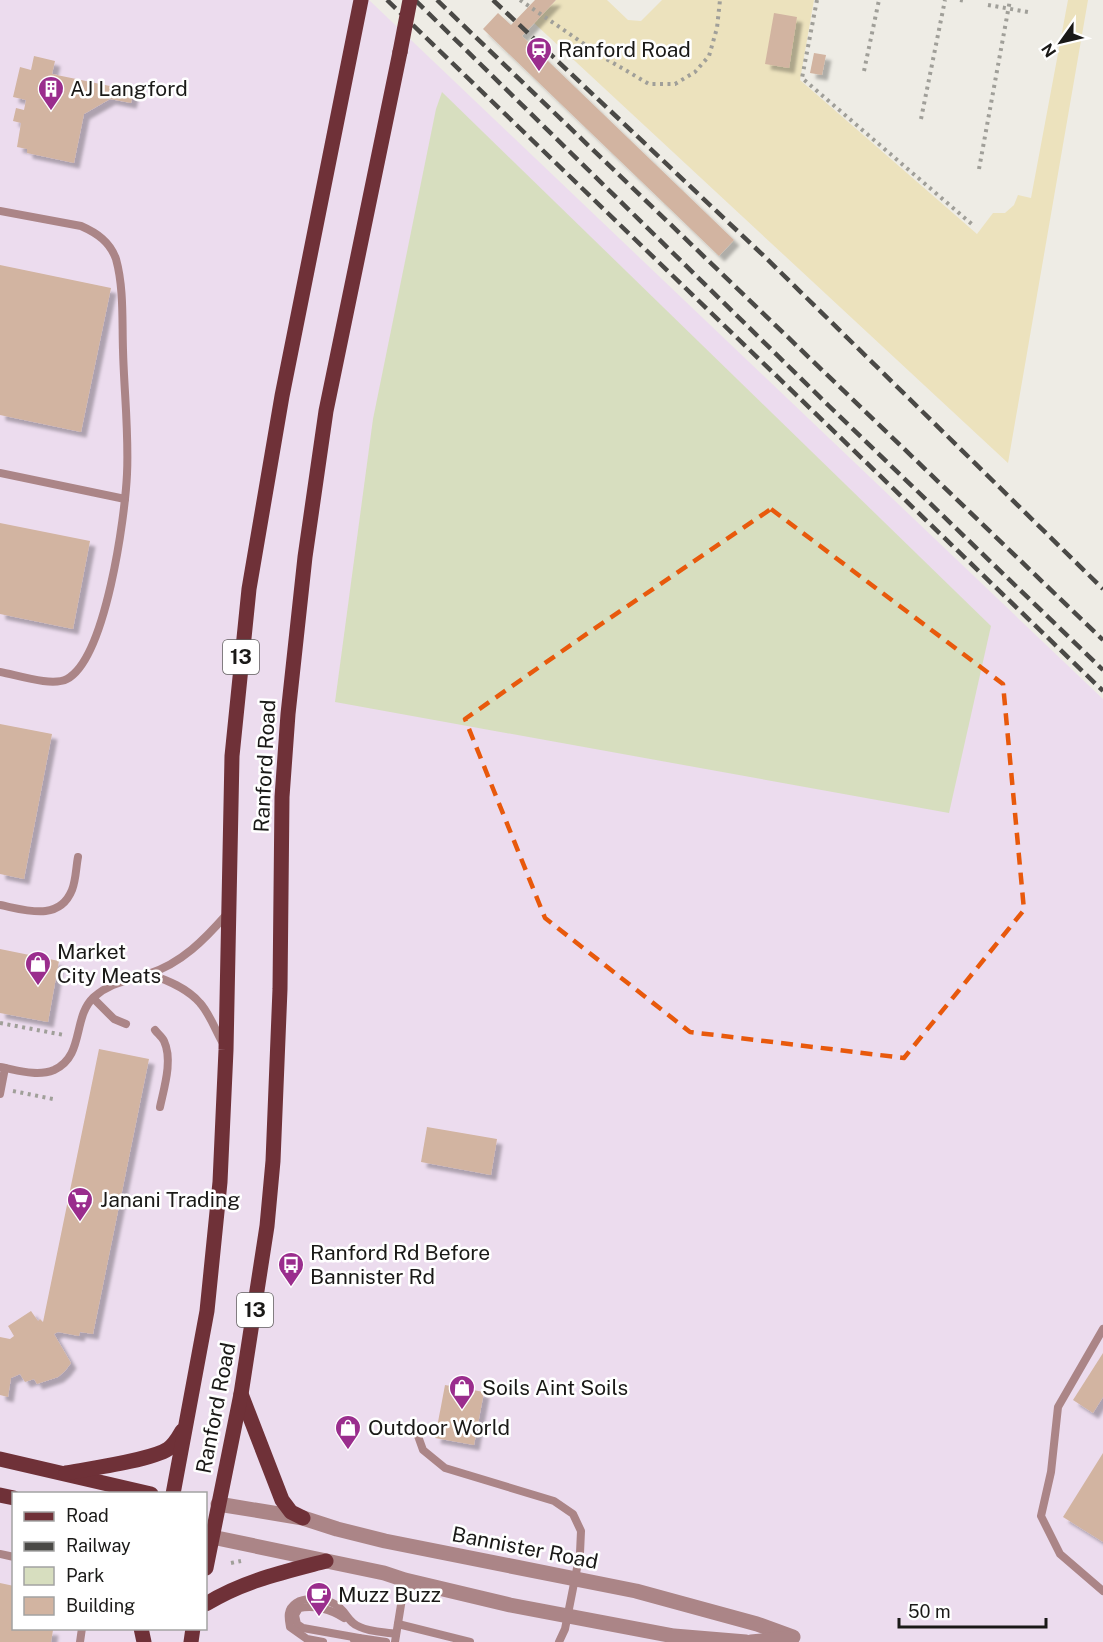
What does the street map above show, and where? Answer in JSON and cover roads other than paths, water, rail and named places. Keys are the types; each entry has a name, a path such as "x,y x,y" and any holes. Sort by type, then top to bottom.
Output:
{"main road":[{"name":"Ranford Road","path":"212,1503 241,1394 266,1237 273,1161 280,989 282,797 288,714 305,557 327,411 410,0"},
{"name":"Ranford Road","path":"174,1492 207,1311 220,1182 226,1050 232,756 249,589 282,396 360,6"},
{"path":"241,1394 282,1500 291,1512 303,1518"},
{"path":"61,1474 143,1458 165,1451 175,1443 189,1417"},
{"path":"0,1459 142,1492"},
{"name":"13","path":"207,1558 212,1503"},
{"path":"207,1603 225,1592 251,1581 326,1561"}],"street":[{"name":"Bannister Road","path":"212,1503 303,1518 385,1541 636,1591 757,1624 793,1637 751,1642"},
{"path":"209,1537 384,1573 510,1605 674,1636 746,1642"}],"lane":[{"path":"0,211 81,226 91,230 107,243 116,258 121,301 127,472 117,553 104,612 88,655 79,669 65,680 55,683 0,672"},
{"path":"0,473 125,499"},
{"path":"0,905 45,913 57,908 65,902 72,889 78,857"},
{"path":"0,1091 3,1068 35,1074 52,1071 64,1064 73,1052 82,1014 93,998 107,986 150,974 177,960 202,942 228,914"},
{"path":"150,974 179,987 201,1003 226,1050"},
{"path":"93,998 114,1019 126,1024"},
{"path":"155,1030 164,1041 167,1069 160,1107"},
{"path":"1103,1329 1058,1407 1051,1472 1041,1516 1060,1554 1103,1591"},
{"path":"418,1436 423,1450 445,1468 554,1502 573,1514 580,1531 580,1553 565,1629 559,1642"},
{"path":"386,1642 303,1628 297,1624 295,1615 299,1608 308,1606 336,1612 363,1629 395,1638 405,1580"},
{"path":"323,1642 307,1639 290,1627 288,1616 291,1607 299,1601 310,1599 331,1602 341,1608 351,1623"},
{"path":"398,1624 470,1642"},
{"path":"349,1642 359,1638"}],"railway":[{"path":"387,0 1103,691"},
{"path":"415,0 829,406 1103,670"},
{"path":"437,0 1103,640"},
{"path":"493,0 765,257 1103,589"}],"place":[{"name":"Ranford Road","path":"539,73"},
{"name":"AJ Langford","path":"51,112"},
{"name":"Market City Meats","path":"38,987"},
{"name":"Janani Trading","path":"80,1223"},
{"name":"Ranford Rd Before Bannister Rd","path":"291,1288"},
{"name":"Soils Aint Soils","path":"462,1411"},
{"name":"Outdoor World","path":"348,1451"},
{"name":"Muzz Buzz","path":"319,1618"}]}
